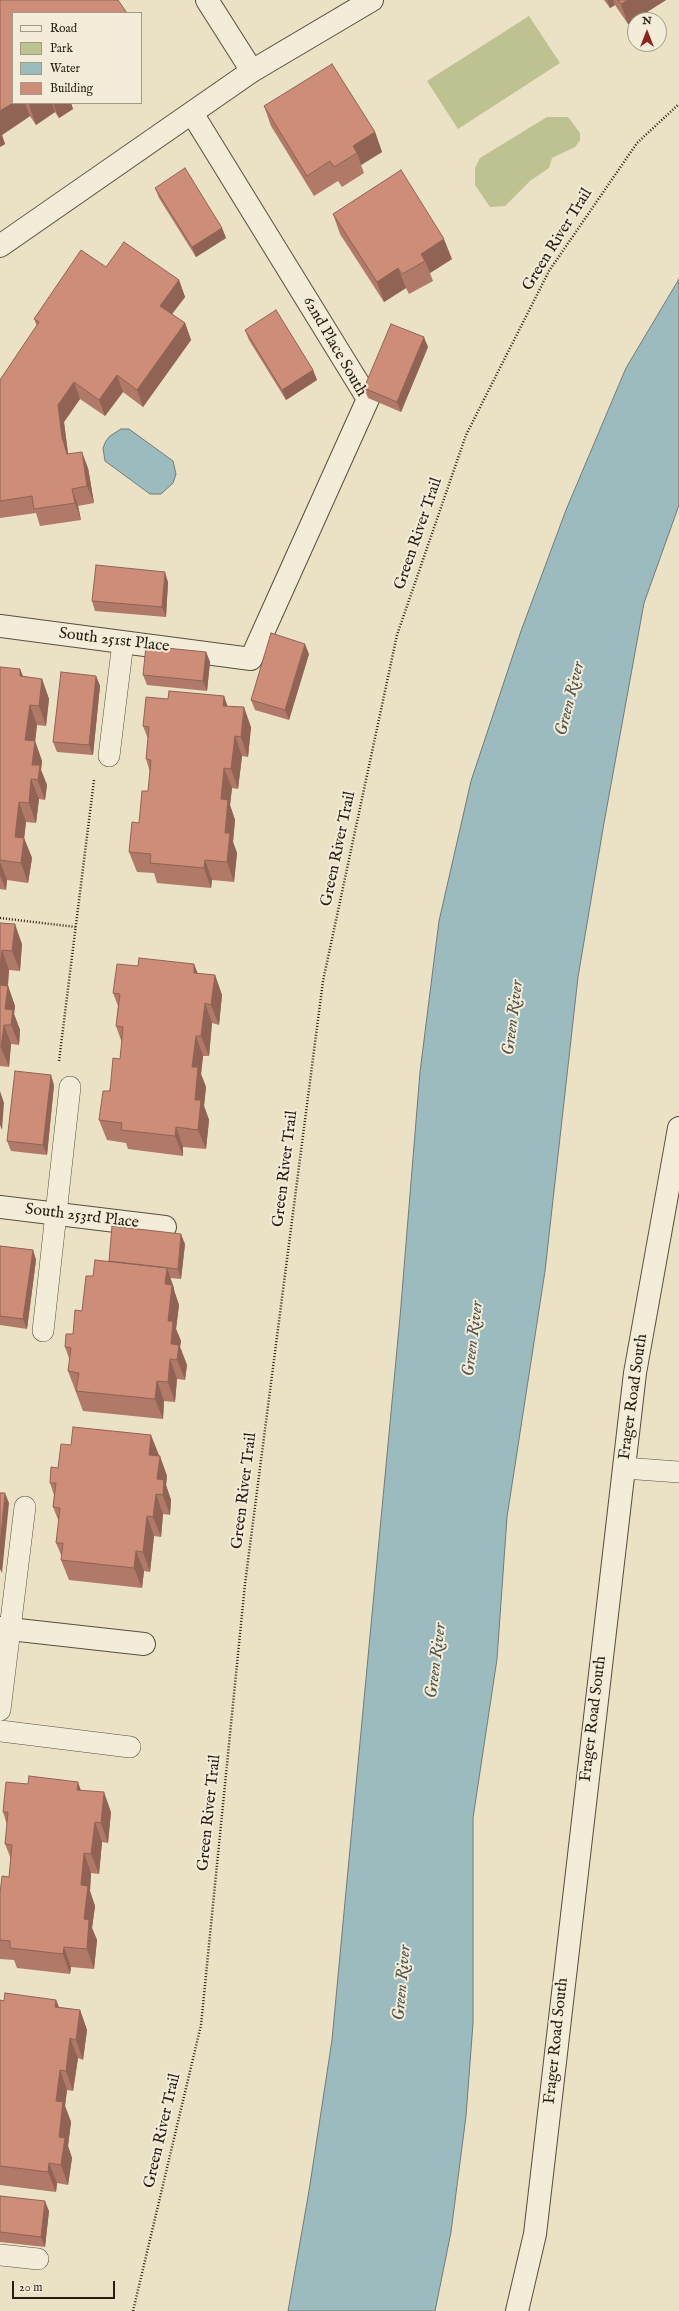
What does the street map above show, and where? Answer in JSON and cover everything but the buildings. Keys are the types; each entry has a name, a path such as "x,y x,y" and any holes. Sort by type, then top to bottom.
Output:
{"street":[{"path":"207,0 252,71"},
{"path":"0,246 252,71 372,0"},
{"name":"62nd Place South","path":"192,113 368,399 251,659"},
{"name":"South 251st Place","path":"0,626 251,659"},
{"name":"Frager Road South","path":"517,2311 535,2234 635,1373 679,1128"},
{"name":"South 253rd Place","path":"0,1207 165,1226"},
{"path":"5,1628 144,1644"}],"lane":[{"path":"109,756 123,642"},
{"path":"43,1331 70,1087"},
{"path":"624,1468 679,1472"},
{"path":"0,1710 5,1628 25,1507"},
{"path":"0,1731 130,1747"},
{"path":"0,2255 38,2259"}],"path":[{"name":"Green River Trail","path":"133,2311 200,2025 245,1584 323,981 397,635 466,435 549,271 636,143 679,104"},
{"path":"70,1087 56,1086 97,755 109,756"},
{"path":"0,918 76,927"}],"green space":[{"path":"529,16 560,63 458,129 427,81"},
{"path":"547,117 568,117 580,133 580,140 575,147 552,158 549,168 530,181 505,206 490,207 475,185 475,168 480,158"}],"water":[{"name":"Green River","path":"679,279 679,505 644,603 604,823 578,977 545,1271 507,1517 497,1659 473,1818 473,2023 466,2116 451,2232 435,2311 288,2311 309,2191 332,2040 400,1317 420,1072 439,921 471,781 521,631 566,510 626,368"},
{"path":"121,429 129,429 173,461 176,474 173,483 161,494 150,494 105,461 103,448 106,441 110,436"}]}
